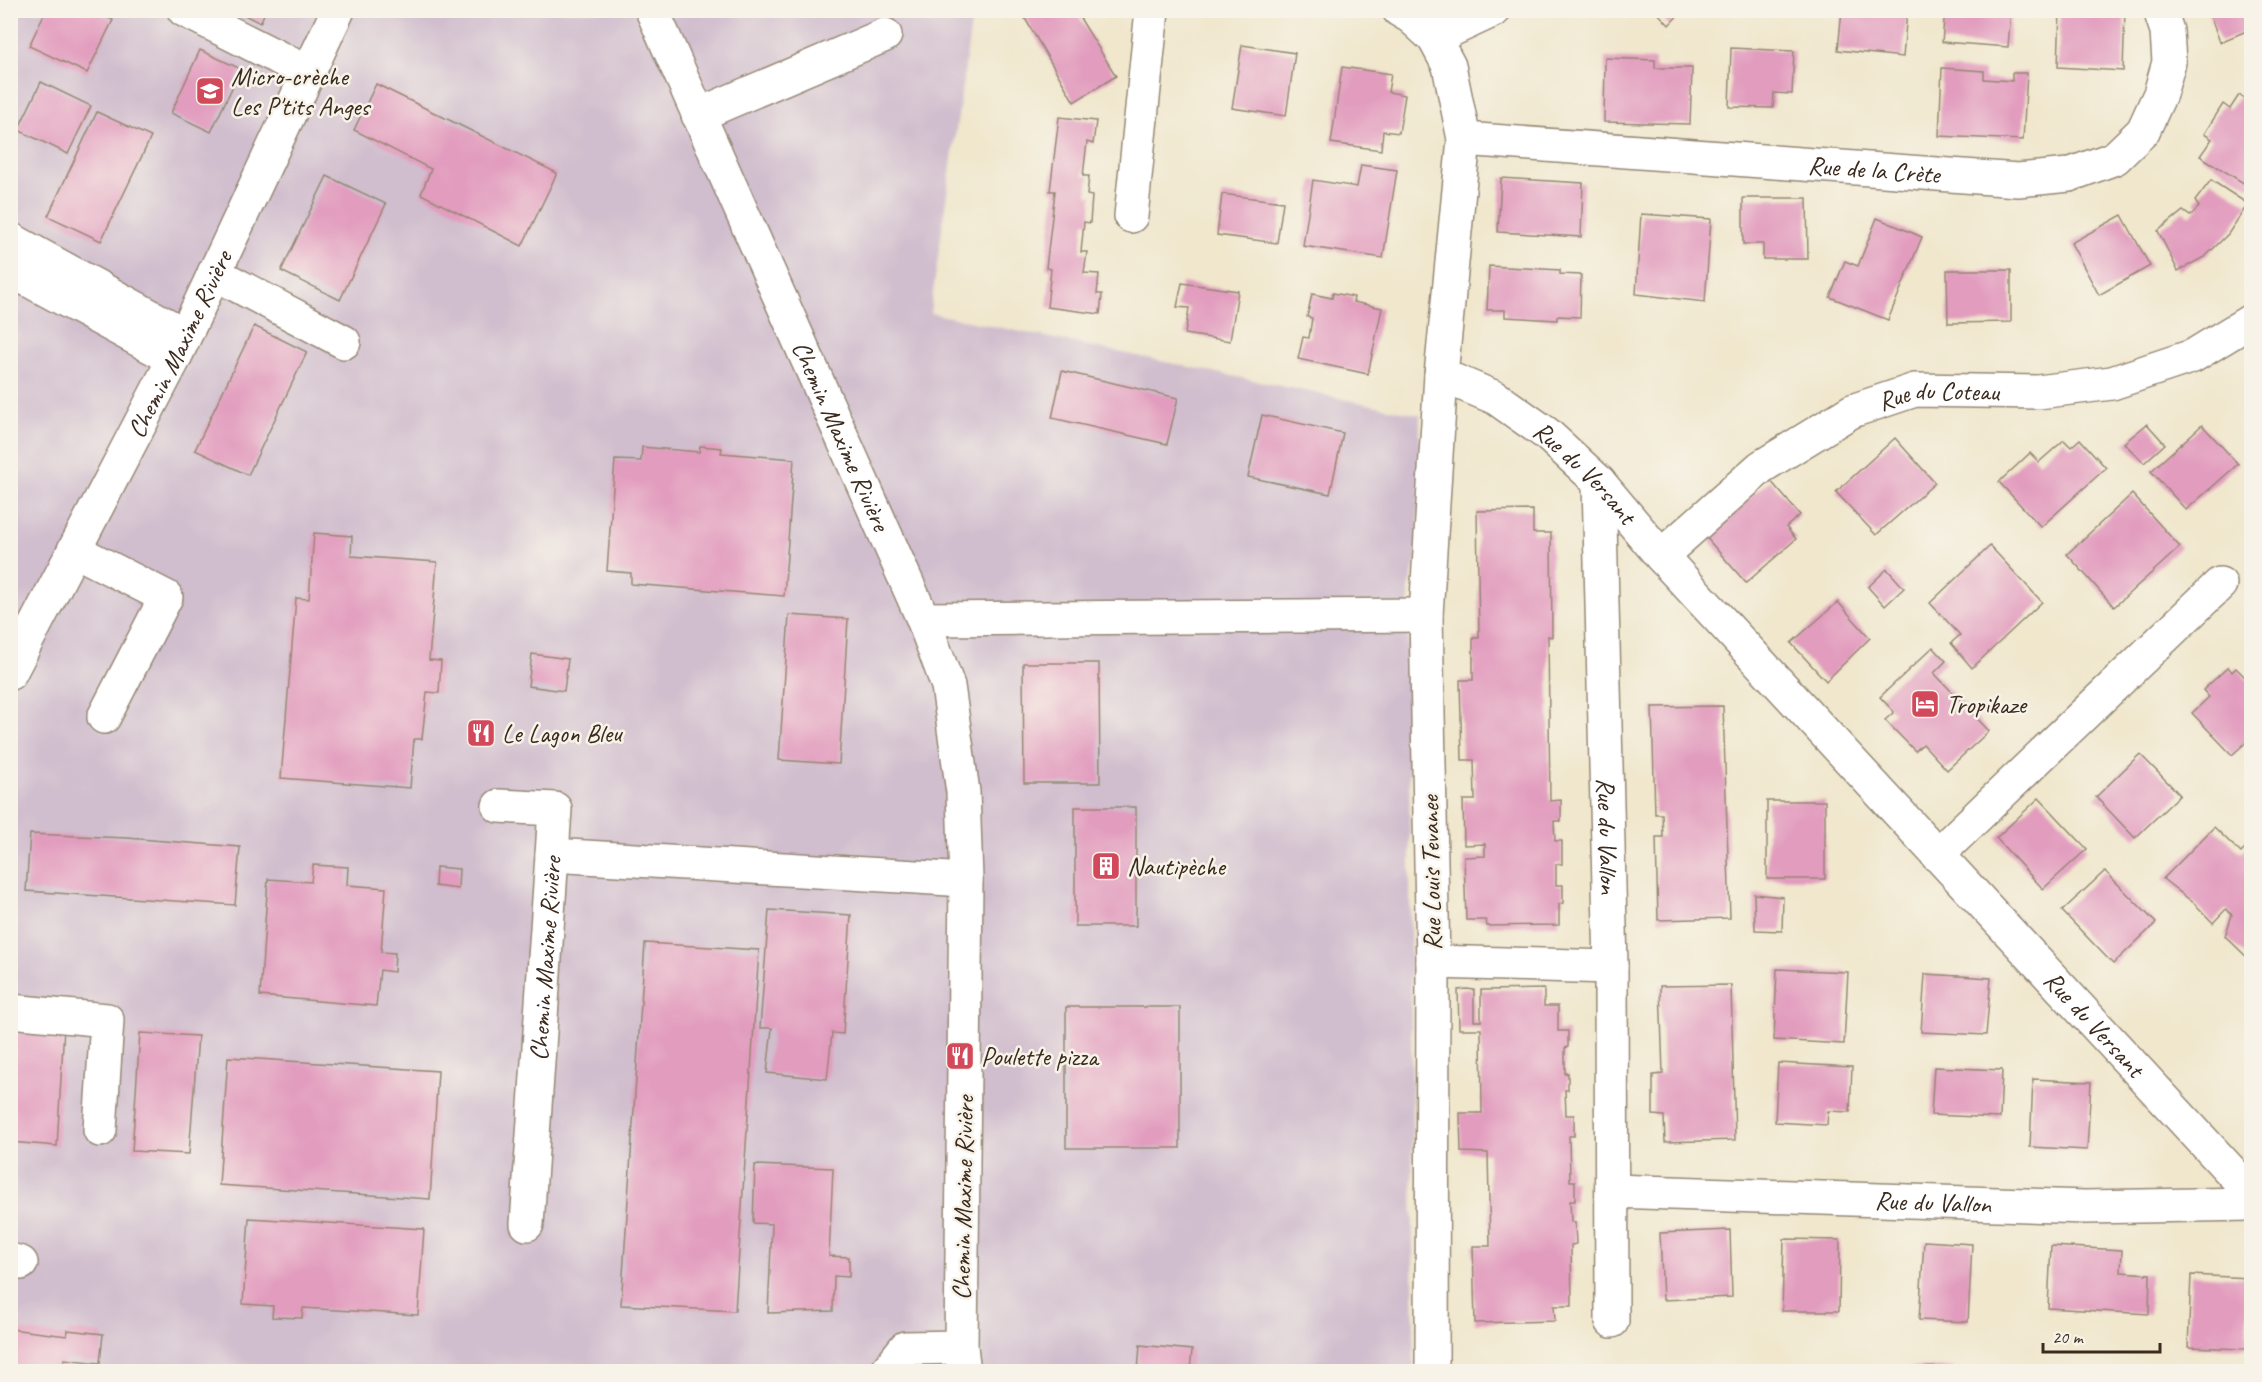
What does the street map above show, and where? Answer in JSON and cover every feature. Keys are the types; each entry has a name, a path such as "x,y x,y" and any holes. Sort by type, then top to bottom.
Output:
{"street":[{"path":"184,10 309,73"},
{"name":"Chemin Maxime Rivière","path":"10,673 180,347 338,10"},
{"name":"Chemin Maxime Rivière","path":"652,10 923,619 948,686 963,792 966,880 963,1359"},
{"path":"1131,216 1152,10"},
{"path":"1399,10 1411,17 1434,38 1449,66 1464,139 1441,375"},
{"path":"1434,38 1494,10"},
{"name":"Rue de la Crète","path":"1464,139 2018,180 2069,175 2115,158 2143,131 2160,94 2169,62 2167,31 2160,10"},
{"path":"698,115 885,35"},
{"path":"10,238 180,347"},
{"path":"10,270 180,347"},
{"path":"214,273 344,342"},
{"name":"Rue du Coteau","path":"1661,556 1761,466 1852,411 1914,390 2038,392 2112,383 2193,356 2252,320"},
{"name":"Rue du Versant","path":"1441,375 1496,398 1547,434 1599,482 1661,556 2252,1194"},
{"name":"Rue Louis Tevanee","path":"1432,1371 1433,962 1426,615 1441,375"},
{"name":"Rue du Vallon","path":"1599,482 1611,967 1612,1321"},
{"path":"74,550 166,597 104,717"},
{"path":"1936,855 2220,584"},
{"path":"923,619 1426,615"},
{"path":"499,806 555,809 552,855"},
{"name":"Chemin Maxime Rivière","path":"527,1224 552,855 966,880"},
{"path":"1433,962 1611,967"},
{"path":"10,1011 107,1020 100,1131"},
{"name":"Rue du Vallon","path":"1613,1191 2085,1208 2252,1204"},
{"path":"886,1371 905,1348 963,1359"}],"shaded area":[{"path":"10,11 963,11 971,24 930,313 1420,415 1418,550 1409,587 1408,638 1414,1371 11,1371"}],"building":[{"path":"46,10 91,10 113,20 87,73 29,46"},
{"path":"235,10 266,10 260,23"},
{"path":"1020,10 1075,10 1116,76 1074,102"},
{"path":"1655,10 1683,10 1669,25"},
{"path":"1842,10 1907,12 1903,57 1838,50"},
{"path":"1945,10 2011,10 2008,47 1942,42"},
{"path":"2060,10 2125,10 2123,71 2058,67"},
{"path":"2208,10 2252,10 2252,37 2249,30 2220,42"},
{"path":"1242,45 1295,53 1286,116 1232,108"},
{"path":"1731,48 1794,51 1792,94 1774,93 1773,108 1729,107"},
{"path":"200,50 241,69 211,132 171,113"},
{"path":"1605,58 1655,60 1655,68 1692,68 1690,124 1604,122"},
{"path":"1342,67 1391,74 1388,92 1405,95 1399,133 1383,131 1381,150 1331,143"},
{"path":"1942,68 1984,71 1984,79 2012,81 2012,73 2027,73 2023,140 1939,136"},
{"path":"41,82 91,106 68,154 18,130"},
{"path":"376,84 557,173 522,246 421,194 431,169 354,130"},
{"path":"2239,95 2252,102 2252,184 2250,187 2200,156 2212,139 2204,134 2223,104 2230,109"},
{"path":"97,112 151,137 101,241 48,216"},
{"path":"1059,117 1096,121 1093,144 1087,142 1083,176 1089,176 1087,195 1092,196 1090,223 1084,222 1081,252 1087,252 1084,273 1099,274 1097,294 1102,294 1100,314 1047,307 1051,269 1046,268 1055,191 1050,191"},
{"path":"1361,165 1397,170 1383,258 1303,246 1313,180 1357,187"},
{"path":"327,176 386,204 340,300 281,271"},
{"path":"1501,178 1583,183 1581,237 1498,232"},
{"path":"2211,180 2248,204 2228,234 2206,256 2178,271 2158,231 2183,211 2190,216 2199,207 2195,201"},
{"path":"1222,194 1283,202 1277,243 1217,235"},
{"path":"1743,198 1807,198 1808,259 1763,259 1763,244 1743,244"},
{"path":"1641,214 1711,219 1705,302 1636,294"},
{"path":"2122,215 2150,266 2099,295 2071,243"},
{"path":"1877,218 1922,237 1888,320 1830,297 1845,261 1858,266"},
{"path":"1489,266 1560,270 1560,274 1581,275 1580,317 1557,316 1557,320 1505,317 1505,310 1487,310"},
{"path":"1947,270 2011,270 2011,322 1948,323"},
{"path":"1182,283 1238,291 1230,341 1185,334 1189,308 1177,307"},
{"path":"1333,293 1354,297 1353,302 1382,308 1368,374 1298,359 1303,337 1309,338 1312,318 1307,317 1312,294 1332,298"},
{"path":"254,326 307,352 248,475 195,450"},
{"path":"1062,371 1178,398 1167,444 1052,418"},
{"path":"1262,415 1343,433 1330,494 1248,477"},
{"path":"2147,424 2165,444 2144,463 2124,443"},
{"path":"2202,425 2238,464 2186,510 2151,471"},
{"path":"1895,438 1935,483 1876,535 1836,492"},
{"path":"2080,439 2106,468 2041,527 1999,482 2030,453 2039,462 2064,440 2071,447"},
{"path":"700,446 722,448 721,453 794,459 784,596 631,584 631,573 607,571 615,460 641,461 642,447 699,452"},
{"path":"1770,480 1800,515 1786,527 1796,539 1746,583 1705,536"},
{"path":"2132,494 2180,547 2114,607 2067,554"},
{"path":"1533,510 1533,533 1551,533 1552,637 1548,636 1550,801 1561,800 1561,821 1554,821 1555,841 1562,841 1562,864 1556,864 1556,885 1563,885 1563,903 1559,904 1559,925 1487,926 1486,920 1466,920 1464,857 1485,856 1485,844 1464,845 1463,800 1475,800 1474,760 1462,760 1460,680 1473,680 1473,638 1479,638 1477,511"},
{"path":"314,533 352,536 351,556 437,562 429,660 441,661 439,693 427,692 422,739 414,739 410,788 281,778 296,598 309,599"},
{"path":"1990,546 2042,602 1972,668 1951,643 1960,635 1930,603"},
{"path":"1887,569 1904,588 1885,606 1868,587"},
{"path":"1838,602 1870,638 1826,681 1791,643"},
{"path":"789,615 848,619 839,764 779,760"},
{"name":"Tropikaze","path":"1933,647 1946,661 1934,673 1989,731 1947,770 1923,744 1915,751 1885,720 1894,712 1880,697"},
{"path":"532,654 568,659 564,691 528,686"},
{"path":"1023,663 1099,663 1100,783 1024,783"},
{"path":"2228,667 2232,672 2236,668 2252,684 2252,737 2232,755 2192,713 2209,697 2203,690"},
{"path":"1723,706 1730,918 1658,920 1656,837 1663,837 1662,814 1655,814 1652,707"},
{"path":"2140,754 2180,795 2135,838 2096,797"},
{"path":"2039,798 2087,849 2043,889 1996,838"},
{"path":"1767,801 1825,801 1825,879 1767,879"},
{"name":"Nautipèche","path":"1075,807 1136,807 1136,926 1075,926"},
{"path":"2214,827 2241,853 2252,842 2252,962 2225,936 2232,915 2226,909 2213,923 2195,904 2163,879"},
{"path":"30,834 127,838 240,847 235,905 26,891"},
{"path":"313,865 348,867 347,885 386,888 381,952 395,953 394,972 380,970 376,1006 260,996 268,879 311,882"},
{"path":"436,867 459,869 458,889 435,886"},
{"path":"2105,871 2156,923 2113,964 2062,911"},
{"path":"1754,894 1783,897 1782,931 1755,930"},
{"path":"769,910 851,915 843,1034 832,1033 827,1079 767,1073 772,1028 760,1028"},
{"path":"645,943 759,950 735,1311 621,1305"},
{"path":"1777,969 1848,972 1844,1044 1774,1040"},
{"path":"1925,974 1991,978 1986,1035 1921,1032"},
{"path":"1731,985 1735,1140 1665,1142 1664,1116 1653,1115 1653,1075 1663,1074 1660,986"},
{"path":"1544,989 1544,1006 1558,1006 1558,1031 1568,1031 1568,1047 1565,1048 1565,1074 1568,1073 1568,1090 1565,1090 1566,1115 1574,1115 1574,1136 1569,1136 1570,1181 1575,1181 1575,1201 1570,1201 1571,1222 1575,1222 1576,1244 1571,1245 1572,1306 1554,1306 1555,1321 1475,1323 1473,1246 1490,1246 1488,1153 1461,1152 1460,1113 1482,1113 1481,1029 1459,1029 1458,990 1474,990 1474,1021 1481,1021 1481,990"},
{"path":"1066,1007 1180,1007 1180,1148 1066,1148"},
{"path":"10,1024 64,1027 57,1146 10,1142"},
{"path":"140,1033 198,1036 189,1154 132,1151"},
{"path":"228,1057 438,1071 430,1199 219,1185"},
{"path":"1778,1063 1852,1067 1850,1112 1828,1111 1827,1125 1775,1122"},
{"path":"1934,1067 2002,1070 2000,1118 1931,1115"},
{"path":"2033,1079 2091,1082 2087,1150 2030,1147"},
{"path":"755,1165 833,1168 829,1256 849,1257 849,1277 834,1276 833,1311 768,1313 772,1224 753,1223"},
{"path":"249,1218 424,1229 418,1315 303,1308 302,1318 272,1317 273,1306 243,1304"},
{"path":"1730,1230 1732,1297 1663,1300 1660,1233"},
{"path":"1784,1239 1840,1240 1839,1311 1782,1311"},
{"path":"1924,1241 1972,1244 1968,1322 1919,1320"},
{"path":"2051,1246 2122,1250 2121,1272 2150,1274 2149,1314 2048,1308"},
{"path":"2191,1275 2249,1278 2246,1349 2188,1347"},
{"path":"10,1329 67,1336 68,1330 103,1334 100,1363 64,1359 63,1371 10,1371"},
{"path":"1140,1345 1192,1350 1190,1371 1138,1371"},
{"path":"1954,1367 1954,1371 1843,1371 1843,1369"}],"place":[{"name":"Micro-crèche Les P'tits Anges","path":"210,91"},
{"name":"Tropikaze","path":"1925,704"},
{"name":"Le Lagon Bleu","path":"481,733"},
{"name":"Nautipèche","path":"1106,866"},
{"name":"Poulette pizza","path":"960,1056"}]}
